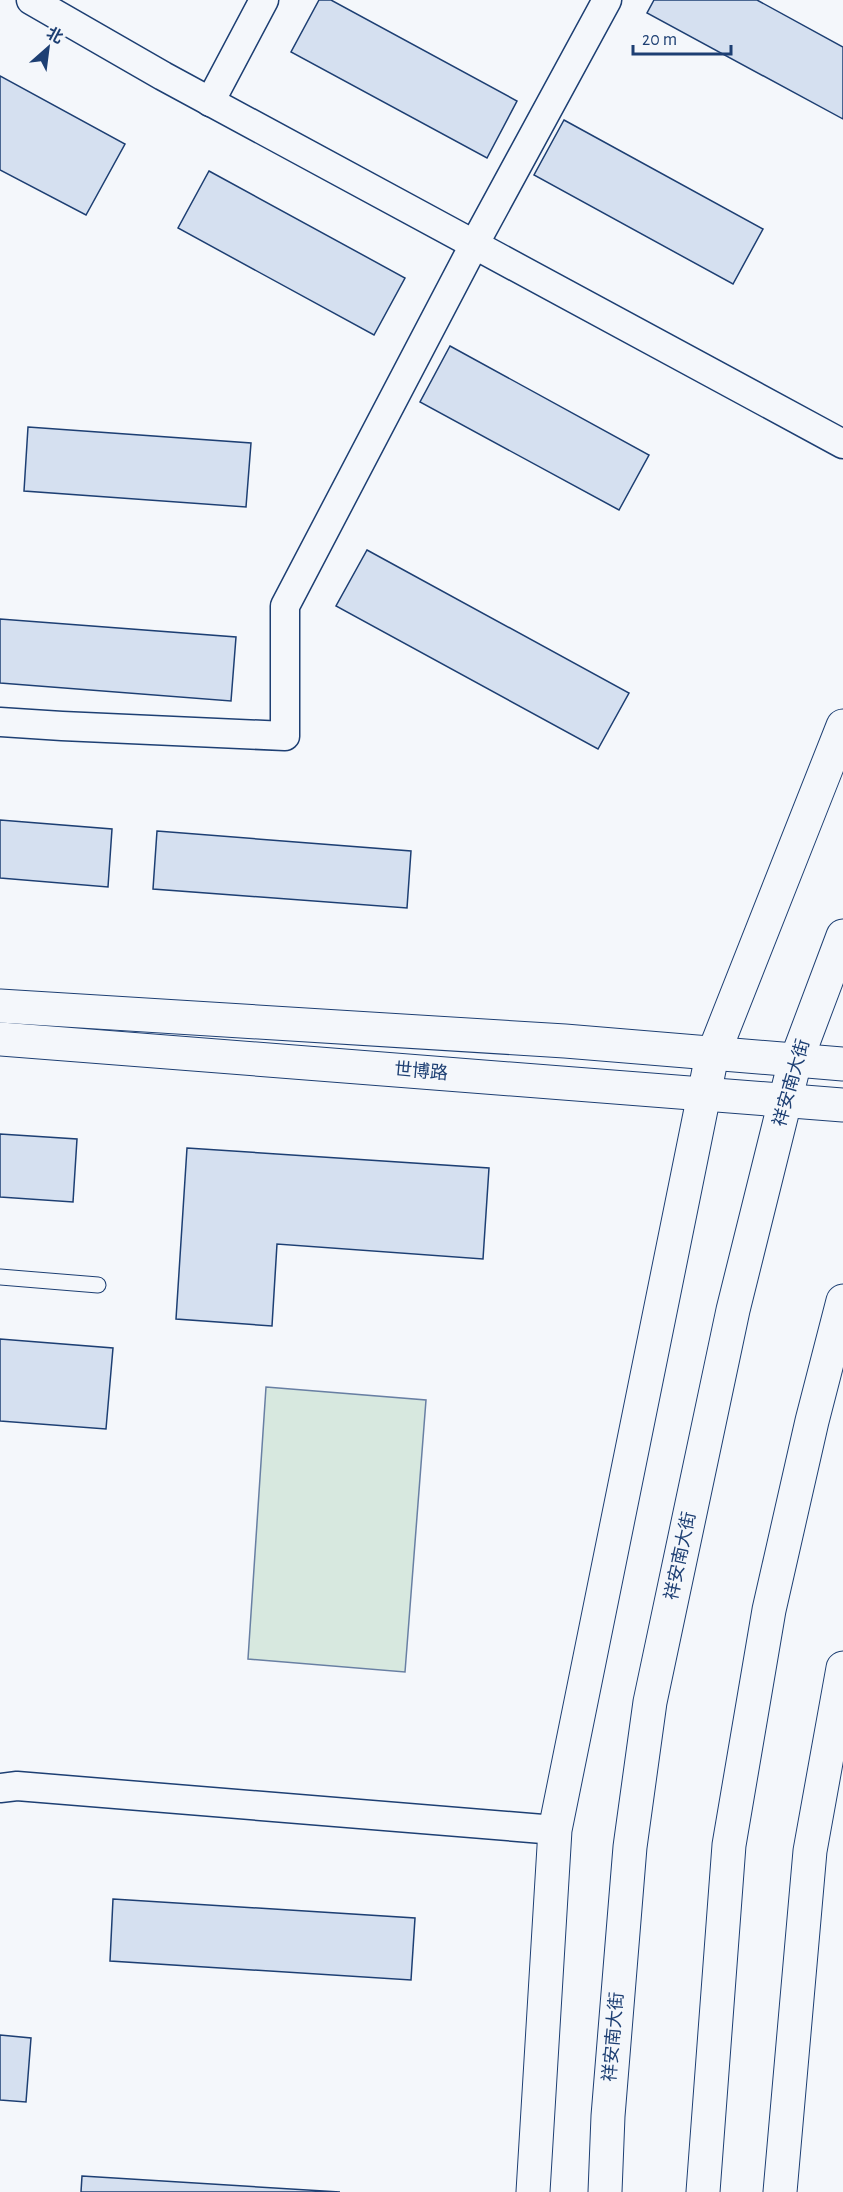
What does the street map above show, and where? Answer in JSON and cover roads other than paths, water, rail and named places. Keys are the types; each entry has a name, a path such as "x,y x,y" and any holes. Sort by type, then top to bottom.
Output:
{"main road":[{"path":"533,2192 555,1830 704,1094 713,1053 843,726"},
{"name":"祥安南大街","path":"605,2192 608,2116 630,1847 650,1702 734,1310 796,1061 843,936"},
{"path":"0,1006 565,1041 843,1064"},
{"name":"世博路","path":"0,1039 843,1105"},
{"path":"703,2192 729,1845 769,1610 812,1421 843,1301"},
{"path":"780,2192 810,1851 843,1668"}],"street":[{"path":"31,0 210,102 475,243 843,444"},
{"path":"210,102 264,0"},
{"path":"0,722 285,736 285,606 475,243 607,0"},
{"path":"0,1788 17,1786 555,1830"}],"lane":[{"path":"0,1277 98,1285"}]}
